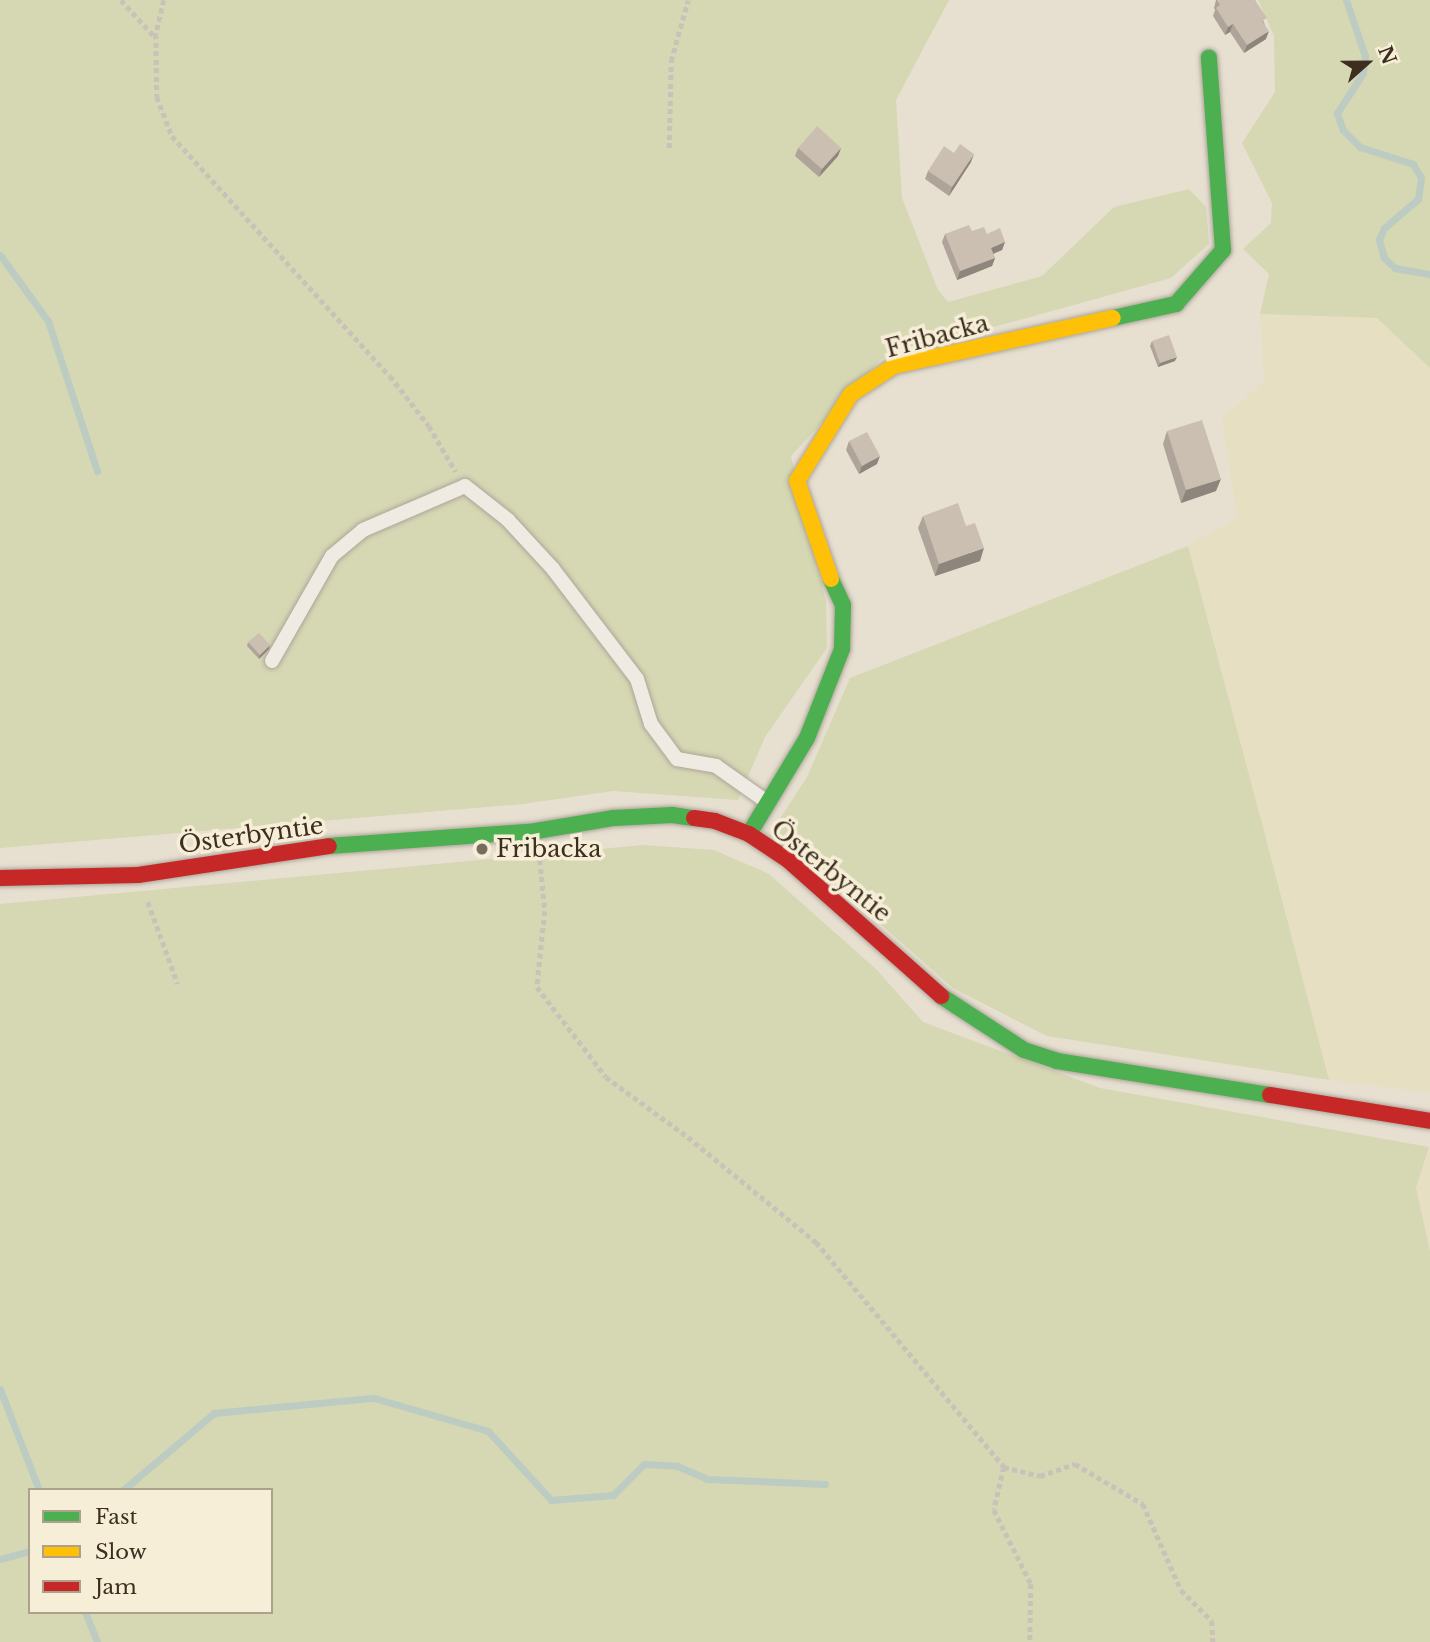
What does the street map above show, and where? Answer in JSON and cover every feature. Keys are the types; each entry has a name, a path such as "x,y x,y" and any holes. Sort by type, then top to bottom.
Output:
{"street":[{"name":"Fribacka","path":"748,834 807,738 842,649 843,605 828,573 797,481 851,394 894,366 1176,304 1223,250 1209,58"},
{"name":"Österbyntie","path":"0,878 138,875 308,848 536,831 614,818 672,815 715,821 748,834 798,868 941,996 978,1023 1024,1050 1056,1061 1430,1121"}],"lane":[{"path":"272,661 332,556 363,530 465,486 508,520 553,569 637,679 651,724 677,759 716,766 769,803"}],"path":[{"path":"121,0 156,38"},
{"path":"164,0 156,38 157,97 172,136 390,376 429,426 465,486"},
{"path":"669,148 671,61 688,0"},
{"path":"536,831 545,911 537,987 606,1077 688,1137 817,1242 1004,1467 1040,1476 1074,1464 1143,1504 1181,1590 1212,1621 1213,1642"},
{"path":"138,875 178,984"},
{"path":"1004,1467 994,1510 1031,1584 1030,1642"}],"shaded area":[{"path":"1260,314 1377,318 1430,368 1430,1093 1329,1080 1188,546 1237,517 1222,419 1264,381"},
{"path":"1430,1148 1430,1251 1416,1188"}],"green space":[{"path":"0,0 949,0 896,100 902,198 938,290 948,302 1042,276 1114,207 1189,189 1206,207 1209,244 1171,278 882,358 791,456 826,601 827,648 765,737 738,800 613,791 523,804 0,848"},
{"path":"1258,0 1430,0 1430,368 1377,318 1260,314 1269,274 1243,249 1271,223 1272,203 1242,143 1275,92 1274,36"},
{"path":"1188,546 1329,1080 1047,1036 953,988 773,829 807,777 850,678"},
{"path":"643,845 714,850 769,874 876,969 923,1022 1100,1088 1429,1147 1416,1188 1430,1251 1430,1642 0,1642 0,904"}],"building":[{"path":"1217,0 1255,0 1267,18 1262,21 1269,31 1247,45 1233,24 1228,27 1216,8 1220,5"},
{"path":"817,126 841,148 822,169 798,148"},
{"path":"960,144 974,154 952,187 928,171 944,146 954,153"},
{"path":"969,225 972,231 984,227 987,234 1000,228 1005,242 991,248 995,258 960,271 945,234"},
{"path":"1169,335 1177,357 1160,363 1152,341"},
{"path":"1202,420 1221,479 1186,490 1167,431"},
{"path":"867,432 880,456 862,466 849,441"},
{"path":"958,503 966,526 975,523 984,548 939,564 923,516"},
{"path":"259,633 270,645 260,655 248,642"}],"waterway":[{"path":"1346,0 1365,56 1363,73 1337,113 1343,130 1360,147 1413,164 1421,178 1418,199 1384,228 1379,240 1384,258 1395,268 1430,274"},
{"path":"0,255 48,321 97,471"},
{"path":"0,1389 38,1488"},
{"path":"125,1488 214,1413 374,1398 488,1431 551,1500 613,1495 644,1464 677,1466 707,1479 825,1484"},
{"path":"0,1559 28,1552"},
{"path":"86,1614 97,1642"}],"traffic: fast":[{"path":"1113,318 1176,304 1223,250 1209,58"},
{"path":"749,834 807,738 842,649 843,605 831,579"},
{"path":"329,846 536,831 614,818 672,815 694,818"},
{"path":"941,996 1024,1050 1057,1061 1270,1095"}],"traffic: slow":[{"path":"831,579 797,481 851,394 894,366 1113,318"}],"traffic: jam":[{"path":"694,818 715,821 749,834 788,860 941,996"},
{"path":"0,878 138,875 329,846"},
{"path":"1270,1095 1430,1121"}],"place":[{"name":"Fribacka","path":"482,849"}]}
